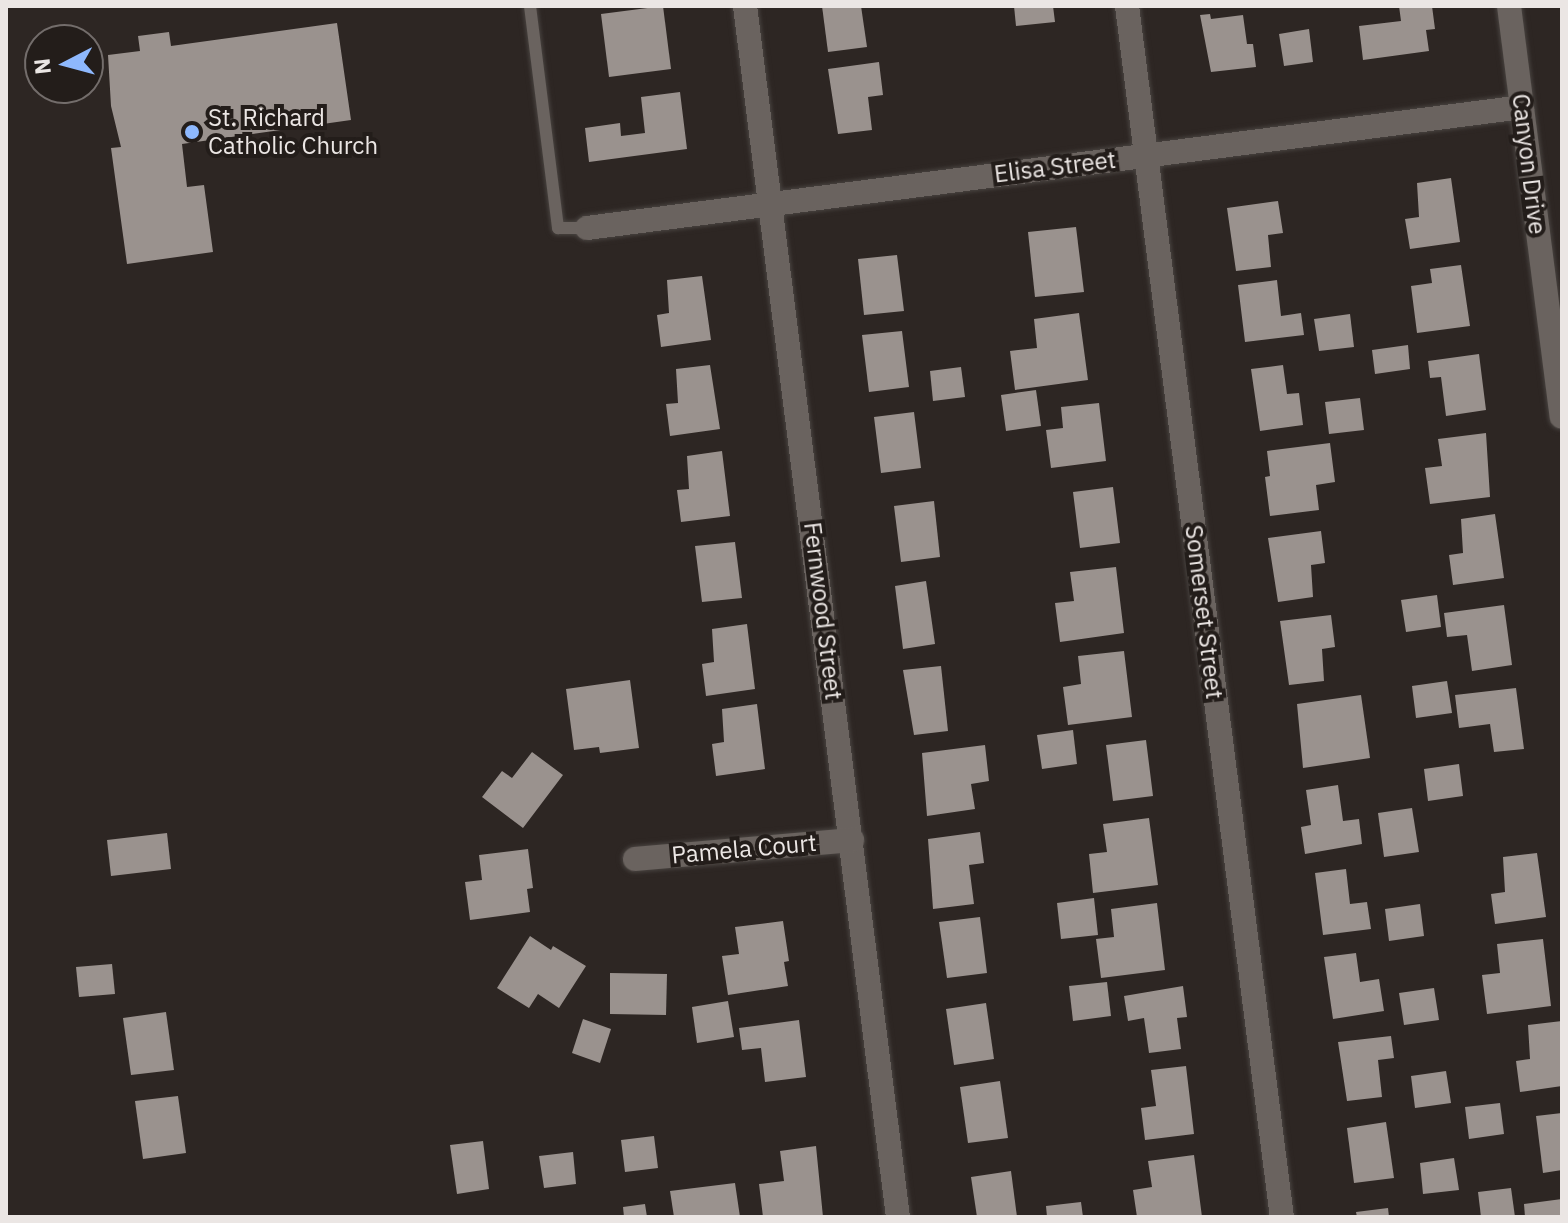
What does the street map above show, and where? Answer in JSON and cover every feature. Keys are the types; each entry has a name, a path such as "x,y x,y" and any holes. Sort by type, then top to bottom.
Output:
{"street":[{"name":"Fernwood Street","path":"745,6 898,1217"},
{"name":"Somerset Street","path":"1127,6 1282,1217"},
{"name":"Canyon Drive","path":"1509,6 1562,417"},
{"name":"Elisa Street","path":"587,228 1522,107"},
{"name":"Pamela Court","path":"635,859 852,840"}],"lane":[{"path":"530,6 558,228 587,228"}],"building":[{"path":"663,6 671,69 609,77 601,14"},
{"path":"822,6 861,6 867,47 828,52"},
{"path":"1014,6 1053,6 1055,22 1016,26"},
{"path":"1399,6 1432,6 1435,29 1426,30 1429,51 1363,60 1359,26 1401,21"},
{"path":"1210,14 1211,19 1243,15 1247,44 1253,44 1256,67 1211,72 1200,15"},
{"name":"St. Richard Catholic Church","path":"337,23 351,120 182,144 187,187 204,185 213,252 127,264 111,148 121,147 111,106 108,55 140,51 138,36 169,32 171,46"},
{"path":"1309,29 1313,62 1284,66 1279,34"},
{"path":"879,62 883,95 868,97 872,130 838,134 828,69"},
{"path":"680,92 687,149 589,162 585,128 620,123 621,136 645,133 641,97"},
{"path":"1451,178 1460,242 1410,249 1405,219 1419,217 1417,183"},
{"path":"1278,201 1283,233 1268,235 1271,267 1236,271 1227,208"},
{"path":"1076,227 1084,292 1035,297 1028,232"},
{"path":"897,255 904,311 864,315 858,259"},
{"path":"1461,265 1470,326 1417,333 1411,286 1432,283 1430,269"},
{"path":"702,276 711,340 661,347 657,315 669,313 667,280"},
{"path":"1277,280 1281,316 1301,313 1304,335 1245,342 1238,285"},
{"path":"1079,313 1088,380 1015,390 1010,351 1037,348 1034,319"},
{"path":"1350,314 1354,347 1319,351 1314,319"},
{"path":"902,331 909,387 869,392 862,335"},
{"path":"1408,345 1410,369 1375,374 1372,350"},
{"path":"1479,354 1486,410 1446,416 1441,377 1430,378 1428,361"},
{"path":"710,365 720,429 670,436 666,404 678,403 676,369"},
{"path":"1283,365 1287,394 1299,393 1303,425 1260,431 1251,369"},
{"path":"961,367 965,397 933,401 930,371"},
{"path":"1036,390 1041,426 1006,431 1001,395"},
{"path":"1360,398 1364,430 1329,434 1325,402"},
{"path":"1099,403 1106,461 1051,468 1046,430 1063,428 1061,407"},
{"path":"914,412 921,468 881,473 874,417"},
{"path":"1486,433 1490,497 1430,504 1425,468 1442,466 1438,439"},
{"path":"1330,443 1335,482 1316,485 1319,510 1270,516 1265,477 1270,476 1267,451"},
{"path":"722,451 730,516 681,522 677,490 689,489 687,456"},
{"path":"1113,487 1120,543 1080,548 1073,492"},
{"path":"934,501 940,557 901,562 894,506"},
{"path":"1495,514 1504,578 1453,585 1449,555 1463,553 1461,519"},
{"path":"1321,531 1325,563 1311,565 1313,597 1278,602 1268,538"},
{"path":"735,542 742,598 702,602 695,546"},
{"path":"1116,567 1124,633 1060,642 1055,603 1074,601 1070,572"},
{"path":"926,581 935,644 903,649 895,586"},
{"path":"1437,595 1441,627 1406,632 1401,600"},
{"path":"1504,605 1512,665 1472,671 1467,635 1447,637 1444,613"},
{"path":"1331,615 1335,647 1322,649 1324,681 1289,685 1280,621"},
{"path":"747,624 755,689 706,696 702,664 714,662 712,629"},
{"path":"1124,651 1132,717 1068,725 1063,687 1081,684 1078,656"},
{"path":"941,666 948,731 914,735 903,670"},
{"path":"630,680 639,748 600,753 599,747 574,750 566,689"},
{"path":"1447,681 1452,713 1416,718 1412,686"},
{"path":"1516,688 1524,749 1494,752 1490,724 1459,728 1455,695"},
{"path":"1361,695 1370,758 1303,768 1297,704"},
{"path":"757,704 765,769 716,776 712,744 724,742 722,709"},
{"path":"1073,730 1077,764 1042,769 1037,735"},
{"path":"1146,740 1153,796 1113,801 1106,745"},
{"path":"985,745 989,781 971,784 975,809 927,816 922,753"},
{"path":"532,752 563,775 523,828 482,797 502,771 512,778"},
{"path":"1459,764 1463,796 1428,801 1424,769"},
{"path":"1338,785 1343,821 1359,819 1362,844 1305,854 1301,827 1311,825 1306,790"},
{"path":"1412,808 1419,852 1384,857 1378,813"},
{"path":"1149,818 1158,885 1093,893 1089,854 1107,852 1103,824"},
{"path":"980,832 984,863 969,865 974,904 933,909 928,839"},
{"path":"167,833 171,869 111,876 107,840"},
{"path":"528,849 533,888 527,889 530,912 470,920 465,882 482,880 479,855"},
{"path":"1537,853 1546,917 1495,924 1491,894 1505,892 1503,857"},
{"path":"1346,869 1350,904 1367,902 1371,929 1323,935 1315,873"},
{"path":"1094,898 1098,935 1061,939 1057,903"},
{"path":"1157,903 1165,970 1101,978 1096,939 1114,937 1111,909"},
{"path":"1420,904 1424,936 1389,941 1385,909"},
{"path":"980,917 987,973 947,978 939,922"},
{"path":"783,921 789,961 784,962 788,986 728,995 722,956 739,954 735,927"},
{"path":"530,936 551,950 553,946 586,966 559,1008 538,994 529,1008 497,988"},
{"path":"1543,939 1551,1006 1487,1014 1482,975 1500,973 1497,944"},
{"path":"1356,953 1360,982 1379,979 1384,1011 1333,1019 1324,957"},
{"path":"112,964 115,994 79,997 76,967"},
{"path":"610,973 667,974 666,1015 610,1014"},
{"path":"1107,982 1111,1016 1073,1021 1069,986"},
{"path":"1183,986 1187,1017 1177,1018 1181,1049 1149,1053 1144,1018 1128,1021 1124,996"},
{"path":"1434,988 1439,1020 1404,1025 1399,993"},
{"path":"728,1001 734,1037 697,1043 692,1007"},
{"path":"986,1003 994,1059 954,1065 946,1009"},
{"path":"166,1012 174,1070 131,1075 123,1018"},
{"path":"583,1019 611,1029 600,1063 572,1053"},
{"path":"799,1020 806,1077 765,1082 761,1048 742,1050 739,1028"},
{"path":"1562,1021 1562,1086 1520,1092 1516,1061 1530,1059 1528,1025"},
{"path":"1391,1036 1394,1058 1378,1060 1382,1097 1347,1101 1338,1042"},
{"path":"1186,1066 1194,1134 1145,1140 1141,1108 1156,1106 1151,1070"},
{"path":"1446,1071 1451,1103 1415,1108 1411,1076"},
{"path":"1000,1081 1008,1138 968,1143 960,1087"},
{"path":"178,1096 186,1153 143,1159 135,1101"},
{"path":"1500,1103 1504,1134 1469,1139 1465,1107"},
{"path":"1562,1113 1562,1170 1543,1173 1536,1116"},
{"path":"1386,1122 1394,1178 1354,1183 1347,1128"},
{"path":"654,1136 658,1168 625,1172 621,1140"},
{"path":"483,1141 489,1189 457,1194 450,1145"},
{"path":"816,1146 823,1217 763,1217 759,1184 784,1181 780,1151"},
{"path":"573,1152 576,1184 544,1188 539,1156"},
{"path":"1194,1155 1202,1217 1137,1217 1133,1190 1152,1187 1148,1161"},
{"path":"1454,1158 1459,1190 1423,1194 1420,1163"},
{"path":"1011,1171 1017,1217 977,1217 971,1177"},
{"path":"735,1183 740,1217 674,1217 670,1191"},
{"path":"1511,1188 1515,1217 1481,1217 1478,1192"},
{"path":"1562,1199 1562,1217 1525,1217 1524,1204"},
{"path":"1081,1202 1083,1217 1047,1217 1046,1206"},
{"path":"645,1204 647,1217 624,1217 623,1207"},
{"path":"1388,1208 1389,1217 1357,1217 1356,1212"}],"place":[{"name":"St. Richard Catholic Church","path":"192,132"}]}
